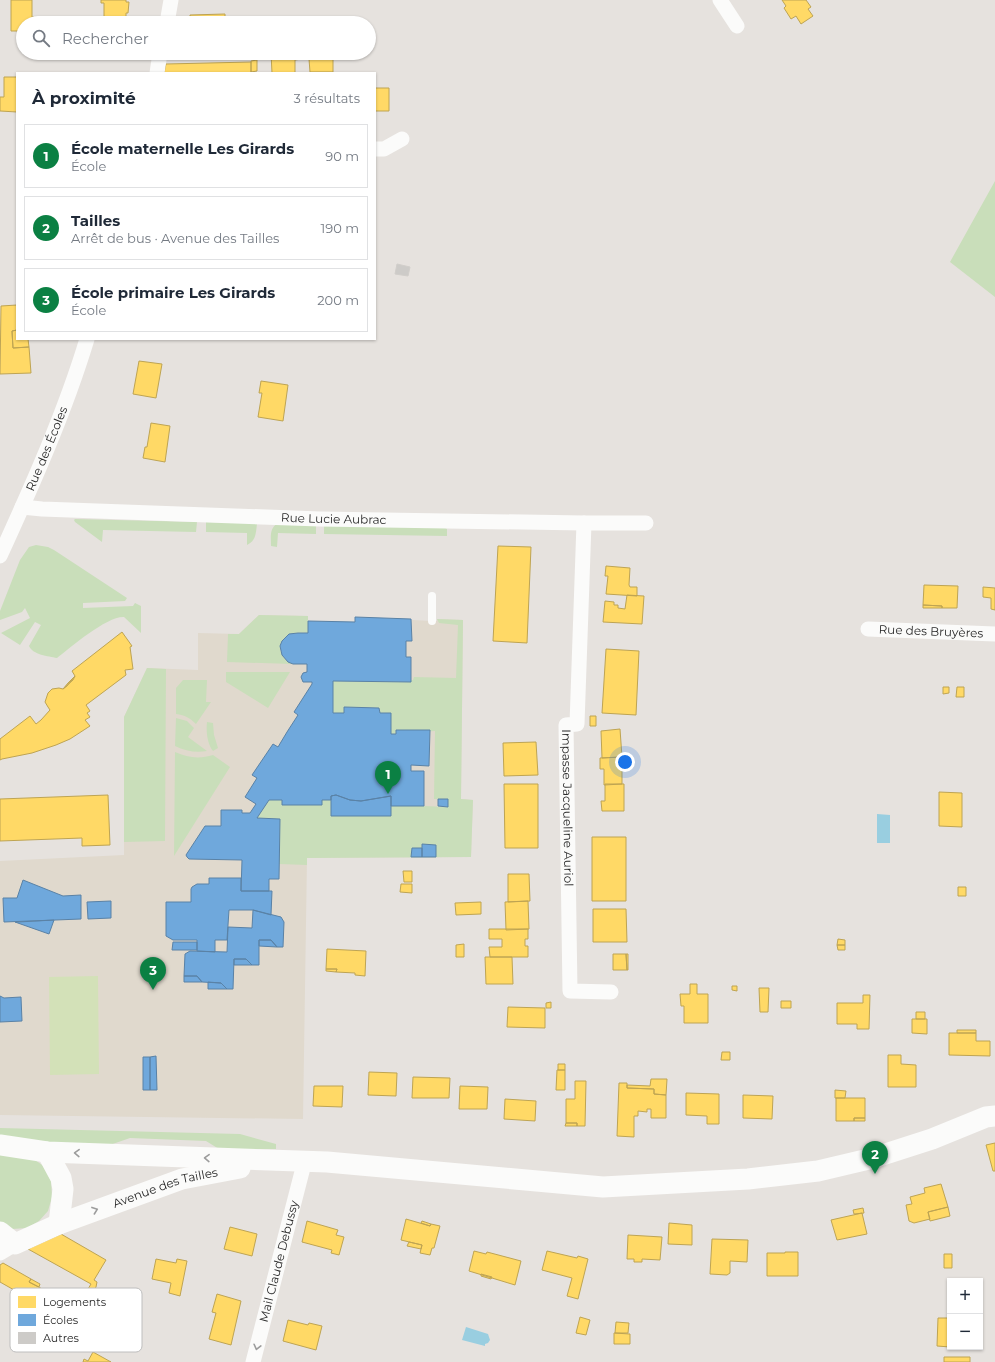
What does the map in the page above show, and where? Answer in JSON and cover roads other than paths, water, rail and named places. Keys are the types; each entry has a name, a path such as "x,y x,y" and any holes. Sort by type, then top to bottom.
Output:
{"street":[{"path":"168,16 171,0"},
{"path":"720,0 737,26"},
{"path":"157,72 159,60"},
{"path":"376,149 384,149 402,139"},
{"name":"Rue des Écoles","path":"0,556 37,472 79,365 87,340"},
{"name":"Rue Lucie Aubrac","path":"22,507 320,519 646,523"},
{"name":"Impasse Jacqueline Auriol","path":"584,523 577,724 566,725 570,991 610,992"},
{"name":"Rue des Bruyères","path":"868,629 995,634"},
{"path":"0,1145 47,1152 274,1161 306,1160 603,1187 740,1180 818,1171 873,1158 932,1139 991,1116"},
{"path":"47,1152 61,1178 63,1189 59,1224"},
{"name":"Mail Claude Debussy","path":"253,1362 306,1160"},
{"name":"Avenue des Tailles","path":"5,1243 182,1179 274,1161"}],"lane":[{"path":"432,596 432,621"}],"water":[{"path":"877,814 890,815 890,843 877,843"},
{"path":"466,1327 488,1334 490,1340 485,1344 485,1346 462,1340"}],"place":[{"name":"École maternelle Les Girards","path":"388,794"},
{"name":"École primaire Les Girards","path":"153,990"},
{"name":"Tailles","path":"875,1174"}]}
